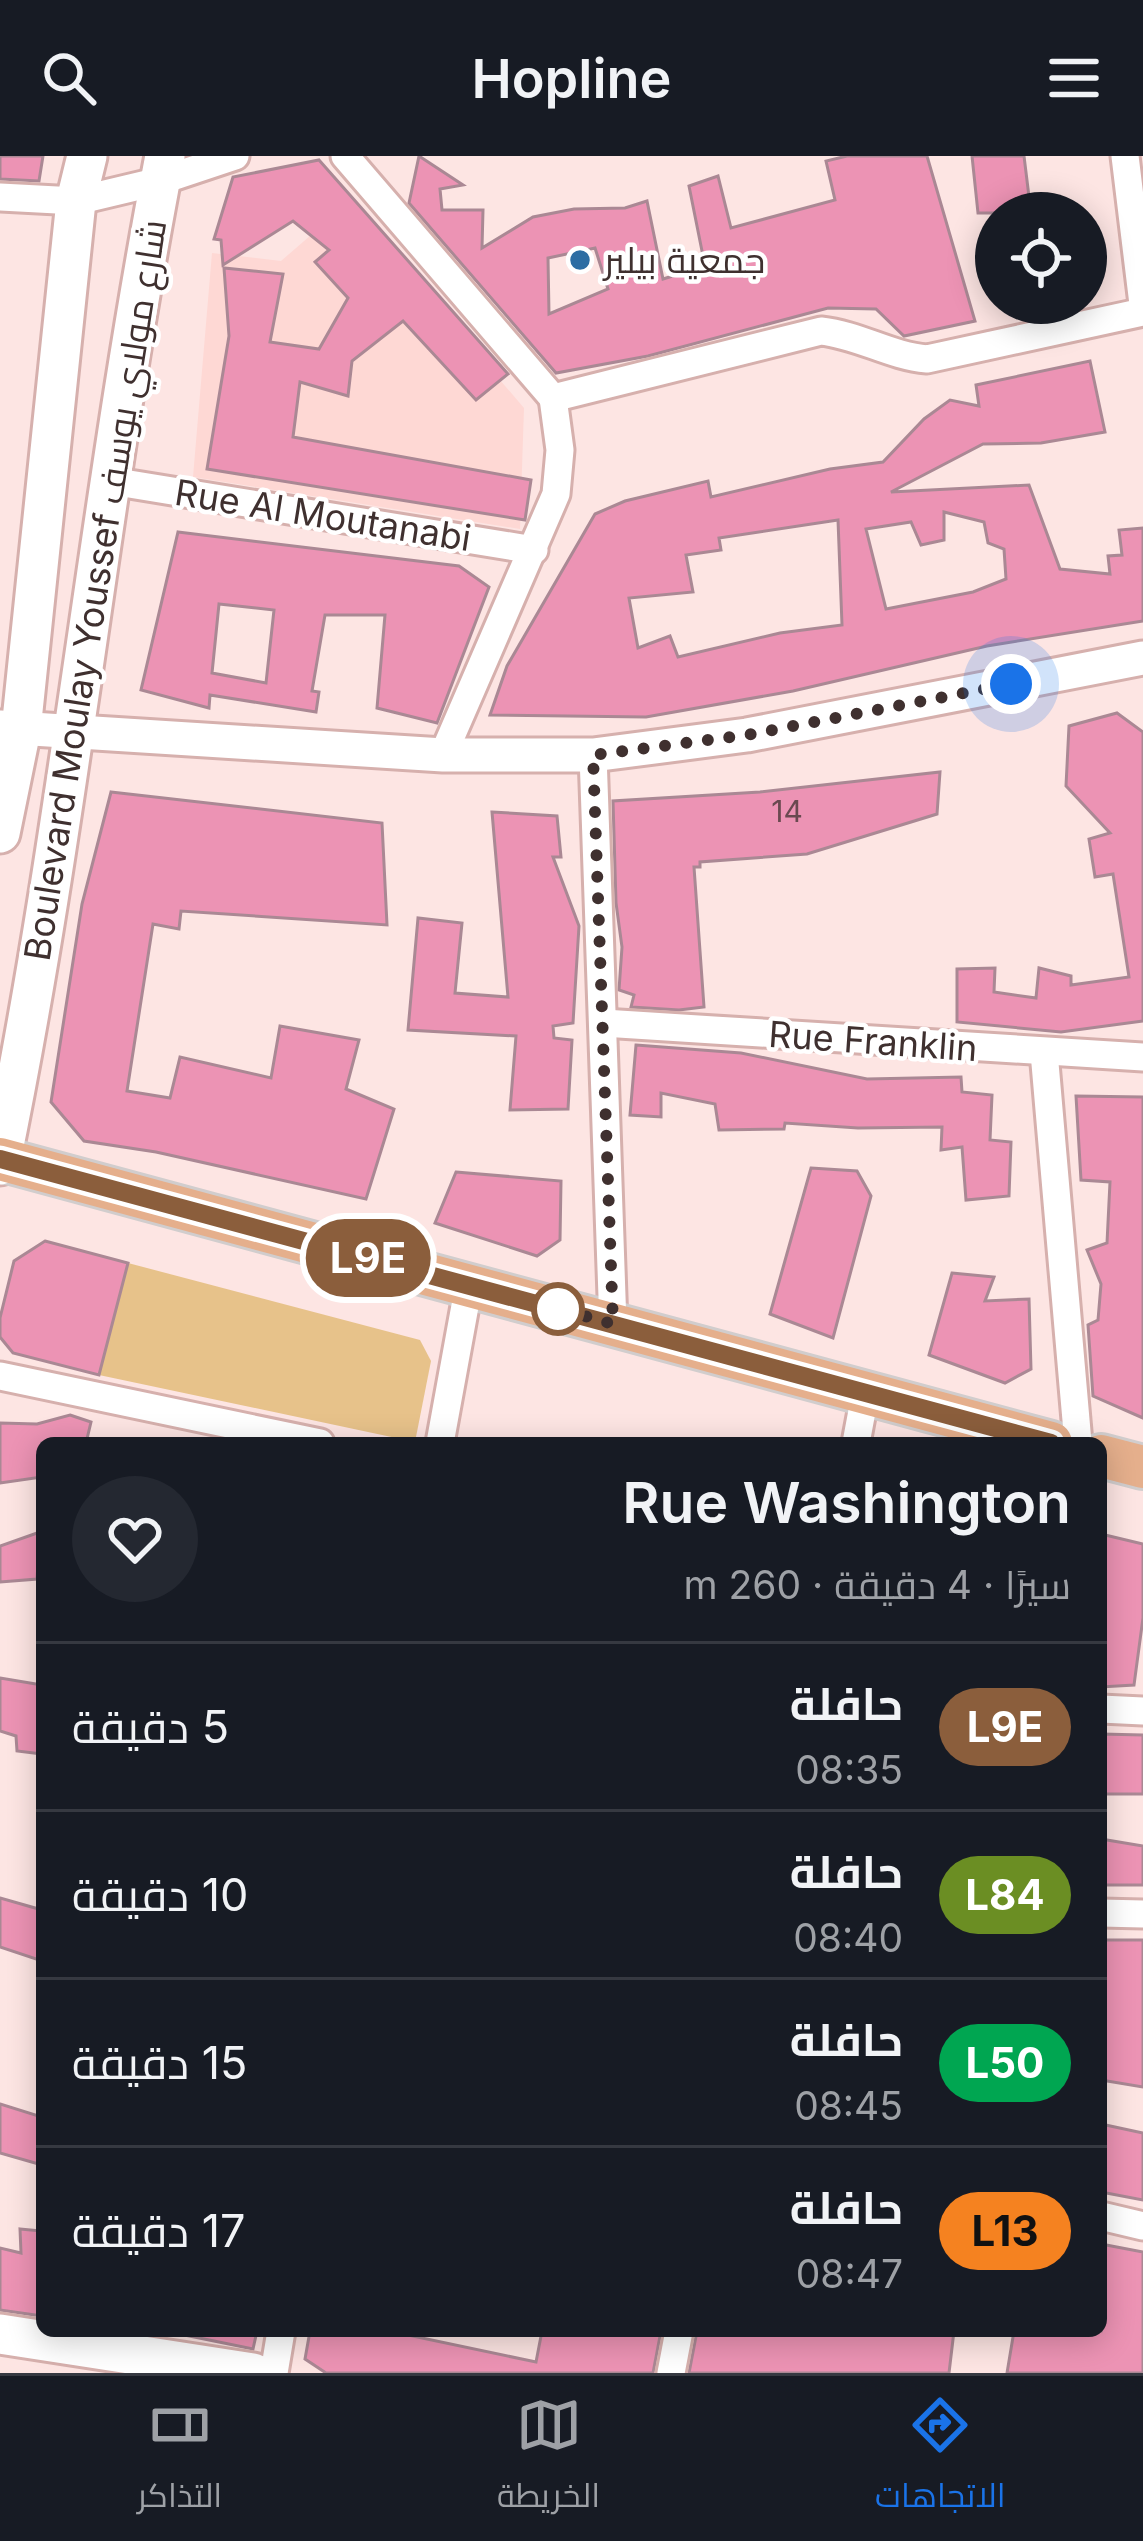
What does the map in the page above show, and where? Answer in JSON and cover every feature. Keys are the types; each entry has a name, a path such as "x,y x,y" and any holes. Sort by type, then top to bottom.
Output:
{"main road":[{"name":"Boulevard Moulay Youssef شارع مولاي يوسف","path":"0,833 76,201 87,156"},
{"name":"Boulevard Moulay Youssef شارع مولاي يوسف","path":"0,1162 75,735 162,168"},
{"path":"0,1162 1028,1437"},
{"path":"1107,1458 1143,1467"},
{"path":"0,2334 238,2372"}],"street":[{"path":"0,197 76,201 162,168 235,156"},
{"path":"345,156 553,398 560,450 556,494 443,755"},
{"path":"553,398 821,331 851,334 904,357 927,358 1143,308 1125,156"},
{"name":"Rue Al Moutanabi","path":"111,481 535,550"},
{"path":"10,728 443,755 593,755 747,735 1143,658"},
{"path":"593,755 613,1324"},
{"name":"Rue Franklin","path":"602,1023 1143,1057"},
{"path":"1044,1052 1077,1437"},
{"path":"441,1437 469,1284"},
{"path":"0,1376 291,1437"},
{"path":"857,1437 865,1395"},
{"path":"1107,1709 1143,1711"},
{"path":"1107,1913 1143,1914"},
{"path":"1107,2217 1143,2226"},
{"path":"274,2373 280,2337"},
{"path":"670,2373 678,2337"}],"shaded area":[{"path":"348,203 524,408 520,529 193,477 212,253 281,261"},
{"path":"128,1263 420,1340 431,1361 416,1437 391,1437 99,1375"}],"building":[{"path":"0,156 43,156 39,181 0,179"},
{"path":"419,156 463,185 440,189 442,210 483,210 482,248 533,217 574,209 625,208 647,201 663,279 705,266 689,186 718,176 731,228 835,200 826,161 847,156 927,156 975,321 904,336 876,309 828,308 648,356 556,373 409,203","holes":["595,248 608,289 549,314 548,258"]},
{"path":"972,156 1024,156 1028,192 976,192"},
{"path":"319,160 508,374 476,400 403,321 352,361 348,396 300,382 293,437 531,480 525,520 207,469 229,336 224,268 283,274 270,342 319,349 348,298 315,262 329,250 293,221 223,265 221,240 214,239 233,177"},
{"path":"1090,361 1105,432 1041,443 983,444 891,492 1029,485 1060,569 1110,574 1108,556 1122,555 1119,530 1143,528 1143,621 987,646 793,691 646,717 490,715 507,666 595,514 625,501 708,481 711,497 830,469 883,462 924,419 950,400 979,406 976,385","holes":["944,512 984,522 988,543 1004,549 1006,579 973,592 886,609 866,529 911,522 921,545 944,540","838,520 842,625 780,633 678,657 670,636 638,648 629,598 693,592 686,555 721,550 719,538"]},
{"path":"178,532 459,566 489,587 437,723 377,708 385,615 325,615 312,691 319,692 316,712 210,695 209,708 141,690","holes":["219,604 274,610 266,683 212,673"]},
{"path":"1117,713 1143,732 1143,1021 1061,1032 957,1022 957,969 995,968 994,992 1036,998 1039,968 1071,976 1071,985 1129,977 1113,874 1095,877 1089,839 1110,833 1066,786 1069,726"},
{"path":"940,772 937,814 807,854 700,862 700,867 694,867 704,1007 631,1007 634,995 619,990 622,947 613,801 760,792"},
{"path":"111,792 382,823 387,925 181,911 179,929 153,924 127,1091 170,1098 180,1057 271,1078 280,1026 359,1040 346,1089 394,1109 366,1199 156,1152 84,1141 51,1102 82,904"},
{"path":"492,812 557,816 561,857 553,857 579,926 573,1023 553,1026 554,1038 572,1040 568,1109 510,1110 516,1036 408,1030 418,918 462,923 455,993 508,997"},
{"path":"636,1045 741,1053 867,1079 961,1077 962,1092 992,1095 990,1140 1011,1142 1009,1196 966,1200 962,1147 941,1150 942,1127 785,1123 784,1129 719,1130 715,1104 661,1093 661,1117 630,1115"},
{"path":"1076,1096 1143,1097 1143,1418 1093,1396 1088,1325 1098,1320 1101,1284 1087,1250 1107,1243 1110,1182 1081,1180"},
{"path":"811,1168 857,1171 871,1196 833,1338 770,1314"},
{"path":"456,1172 561,1181 560,1240 537,1256 435,1223"},
{"path":"45,1241 128,1263 99,1375 13,1353 0,1337 14,1261"},
{"path":"952,1273 994,1277 985,1301 1029,1299 1031,1369 1005,1383 929,1355"},
{"path":"70,1415 91,1422 87,1437 36,1437 36,1478 0,1483 0,1423 37,1424"},
{"path":"36,1533 36,1579 0,1582 0,1546"},
{"path":"1107,1535 1143,1544 1143,1618 1134,1685 1107,1687"},
{"path":"0,1678 36,1684 36,1753 17,1751 16,1736 0,1731"},
{"path":"1107,1734 1143,1735 1143,1794 1107,1794"},
{"path":"1107,1840 1143,1846 1143,1885 1107,1885"},
{"path":"0,1898 36,1908 36,1959 0,1947"},
{"path":"1107,1940 1143,1940 1143,2087 1107,2081"},
{"path":"0,2104 36,2115 36,2163 0,2153"},
{"path":"1107,2125 1143,2133 1143,2200 1107,2193"},
{"path":"20,2229 36,2230 36,2315 0,2310 0,2248 21,2253"},
{"path":"1107,2245 1143,2252 1143,2373 1007,2373 1013,2337 1107,2337"},
{"path":"194,2337 256,2337 253,2349"},
{"path":"309,2337 417,2337 536,2362 541,2337 660,2337 653,2373 326,2373 305,2359"},
{"path":"696,2337 953,2337 949,2373 689,2373"}],"bus line":[{"name":"L9E","path":"0,1159 1028,1437"}],"place":[{"name":"جمعية بيلير","path":"580,260"}],"route":[{"path":"558,1309 541,1304 613,1324 593,755 747,735 1011,684"}]}
